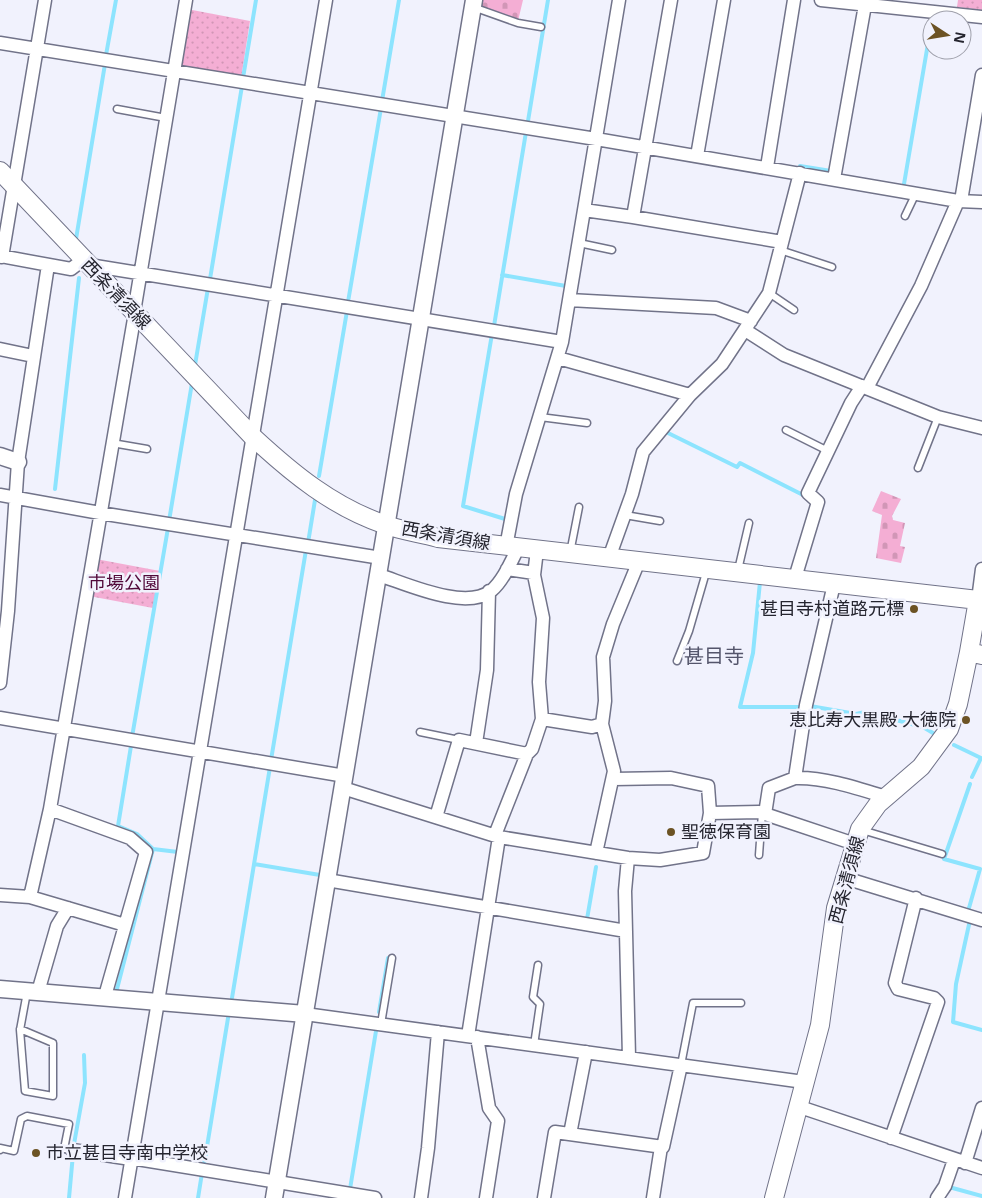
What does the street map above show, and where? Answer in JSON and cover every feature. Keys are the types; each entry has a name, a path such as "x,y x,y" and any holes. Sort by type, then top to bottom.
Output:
{"main road":[{"name":"西条清須線","path":"0,171 253,437 292,473 316,490 349,509 386,525 438,538 978,600 976,654 949,729 922,767 878,804 858,837 836,908 820,1025 774,1198"}],"street":[{"path":"44,0 1,257 71,269 86,262 140,273 562,342"},
{"path":"30,896 50,809 64,730 186,0"},
{"path":"125,1198 326,0"},
{"path":"378,575 452,597 474,599 489,591 507,569 512,548 516,494 562,342 619,0"},
{"path":"633,217 671,0"},
{"path":"697,156 724,0"},
{"path":"766,167 794,0"},
{"path":"821,0 982,17"},
{"path":"275,1190 473,4"},
{"path":"834,179 865,5"},
{"path":"0,43 646,147 959,201 982,202"},
{"path":"795,578 818,502 808,493 851,403 865,387 922,286 959,201 982,75"},
{"path":"609,558 625,515 643,452 690,395 722,364 769,293 800,173"},
{"path":"584,210 633,217 781,246"},
{"path":"0,682 4,611 18,462 48,265"},
{"path":"569,300 716,308 748,325 784,355 938,417 982,428"},
{"path":"0,349 33,356"},
{"path":"558,358 690,395"},
{"path":"0,456 18,462"},
{"path":"0,494 100,513 381,558"},
{"path":"486,1198 498,1121 489,1108 473,1037 497,836 542,719 539,682 542,618 534,573 538,550"},
{"path":"596,853 614,779 602,724 605,701 603,657 613,624 639,561"},
{"path":"507,569 534,573"},
{"path":"978,600 982,569"},
{"path":"794,778 806,705 834,584"},
{"path":"476,743 487,670 489,591"},
{"path":"0,718 200,753 344,782 436,817 497,836 628,858 660,860 703,853 710,812 708,786 671,778 614,779"},
{"path":"542,719 592,727 602,724"},
{"path":"436,817 459,740 527,754"},
{"path":"763,813 769,788 794,778 804,778 860,789 886,797"},
{"path":"50,809 130,838 146,852 105,996"},
{"path":"710,812 763,813 858,837"},
{"path":"628,858 626,930 629,1057"},
{"path":"845,878 916,898 982,920"},
{"path":"327,880 626,930"},
{"path":"0,895 30,896 125,924"},
{"path":"891,1138 938,1002 934,998 898,989 895,983 916,898"},
{"path":"33,991 57,926 68,908"},
{"path":"0,989 158,1000 305,1014 804,1082"},
{"path":"420,1198 428,1148 438,1032"},
{"path":"570,1134 586,1052"},
{"path":"653,1198 661,1146 663,1147 682,1065"},
{"path":"797,1106 959,1162 982,1168"},
{"path":"937,1198 959,1162 982,1108"},
{"path":"544,1198 555,1132 661,1146"},
{"path":"72,1150 131,1158 275,1190 375,1198"}],"lane":[{"path":"473,4 518,23 541,27"},
{"path":"117,110 166,118"},
{"path":"905,216 916,194"},
{"path":"579,243 612,250"},
{"path":"781,246 832,267"},
{"path":"769,293 794,310"},
{"path":"540,416 587,423"},
{"path":"918,468 938,417"},
{"path":"786,430 828,451"},
{"path":"112,443 147,449"},
{"path":"570,554 579,507"},
{"path":"625,515 660,520"},
{"path":"737,571 749,523"},
{"path":"677,661 689,631 707,568"},
{"path":"420,732 459,740"},
{"path":"759,855 763,813"},
{"path":"858,837 942,854"},
{"path":"381,1024 392,958"},
{"path":"534,1045 540,1004 533,997 538,965"},
{"path":"20,1028 53,1043 53,1096 25,1091 20,1028 33,991"},
{"path":"682,1065 693,1003 741,1003"},
{"path":"0,1150 0,1148 14,1151 21,1119 27,1116 69,1124 64,1149 72,1150"}],"green space":[{"path":"481,0 523,0 518,21 482,8"},
{"path":"958,0 982,0 982,10 957,7"},
{"path":"187,9 250,21 241,79 180,69"},
{"path":"881,491 901,499 892,516 893,520 905,523 900,546 905,547 901,563 876,558 882,515 872,511"},
{"name":"市場公園","path":"96,559 160,571 153,608 89,596"}],"waterway":[{"path":"106,55 116,0"},
{"path":"243,78 256,0"},
{"path":"382,101 399,0"},
{"path":"528,121 548,0"},
{"path":"904,184 925,60"},
{"path":"76,239 105,64"},
{"path":"210,279 242,86"},
{"path":"348,302 381,108"},
{"path":"494,326 526,132"},
{"path":"800,166 831,171"},
{"path":"502,275 566,286"},
{"path":"55,489 79,278"},
{"path":"195,365 208,288"},
{"path":"319,476 347,311"},
{"path":"492,334 463,506 505,519"},
{"path":"169,521 192,383"},
{"path":"666,432 737,467 740,463 803,495"},
{"path":"308,543 315,500"},
{"path":"132,737 168,528"},
{"path":"271,760 306,550"},
{"path":"760,582 753,653 740,707 803,707"},
{"path":"810,706 856,714 865,712 923,727 938,736"},
{"path":"954,745 981,758 972,777"},
{"path":"131,746 118,826 137,834 153,849"},
{"path":"232,998 270,767"},
{"path":"969,908 980,869 944,859 970,784"},
{"path":"117,989 153,849 178,852"},
{"path":"254,864 320,875"},
{"path":"585,919 587,919 596,867"},
{"path":"970,920 956,984 953,1022 982,1030"},
{"path":"379,1012 388,958"},
{"path":"204,1165 229,1012"},
{"path":"350,1189 376,1031"},
{"path":"74,1144 85,1083 84,1055"},
{"path":"69,1198 73,1154"},
{"path":"198,1198 202,1173"},
{"path":"949,1187 982,1196"}],"place":[{"name":"甚目寺村道路元標","path":"914,609"},
{"name":"恵比寿大黒殿 大徳院","path":"966,720"},
{"name":"聖徳保育園","path":"671,832"},
{"name":"市立甚目寺南中学校","path":"36,1153"}],"district":[{"name":"甚目寺","path":"714,656"}]}
